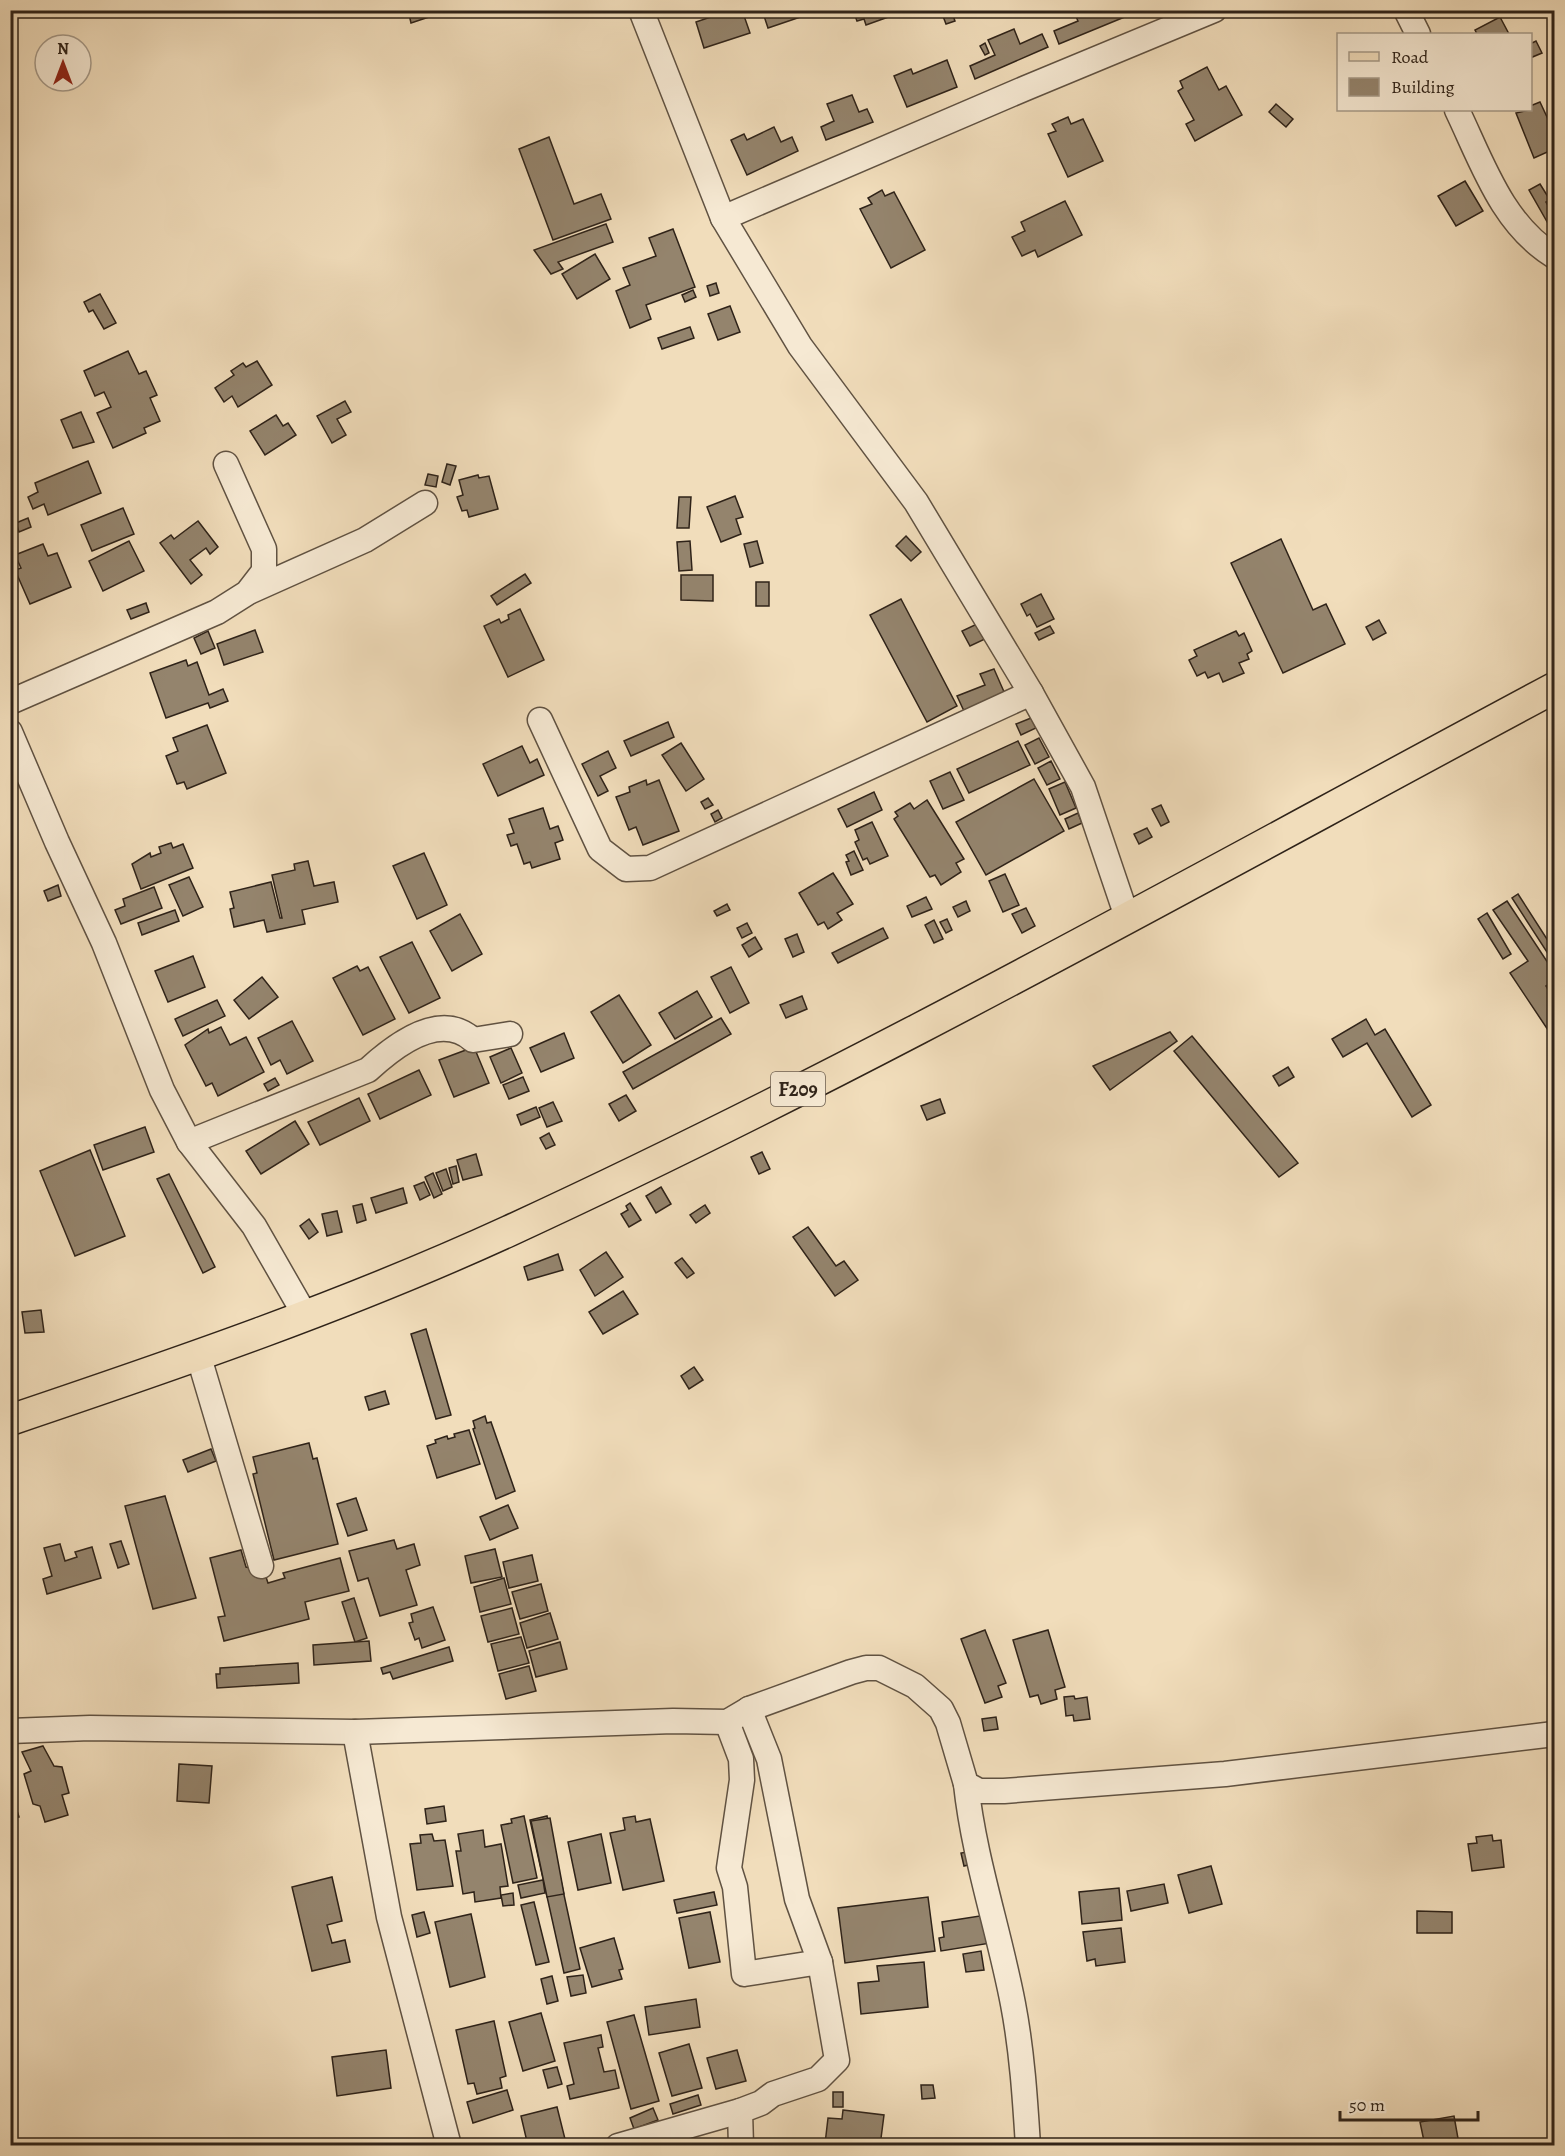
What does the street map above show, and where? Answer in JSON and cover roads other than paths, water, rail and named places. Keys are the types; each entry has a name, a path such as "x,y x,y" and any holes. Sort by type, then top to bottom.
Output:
{"main road":[{"name":"F209","path":"10,1420 365,1293 508,1231 924,1025 1554,688"}],"street":[{"path":"723,218 1214,10"},
{"path":"1406,10 1418,33"},
{"path":"644,11 723,218 800,346 916,502 1031,693 1083,787 1127,917"},
{"path":"1457,111 1500,201 1520,228 1554,256"},
{"path":"226,464 264,549 264,572 247,593"},
{"path":"10,702 217,612 247,593 365,540 425,503"},
{"path":"540,720 600,849 626,869 650,868 1031,693"},
{"path":"10,732 57,842 104,943 162,1090 189,1142 254,1226 305,1315"},
{"path":"189,1142 368,1070 387,1052 429,1029 464,1031 473,1040 510,1034"},
{"path":"198,1354 261,1566"},
{"path":"10,1731 90,1728 355,1732 661,1721 727,1722 749,1709 866,1668 893,1673 915,1686 941,1709 966,1784 969,1816 1013,2002 1023,2058 1028,2145"},
{"path":"618,2145 761,2103 773,2094 818,2079 837,2060 820,1962 797,1899 769,1759 749,1709"},
{"path":"727,1722 741,1759 742,1780 729,1868 735,1887 744,1974 820,1962"},
{"path":"355,1732 389,1917 449,2145"},
{"path":"966,1784 979,1791 1004,1791 1225,1774 1554,1734"},
{"path":"740,2111 741,2145"}]}
